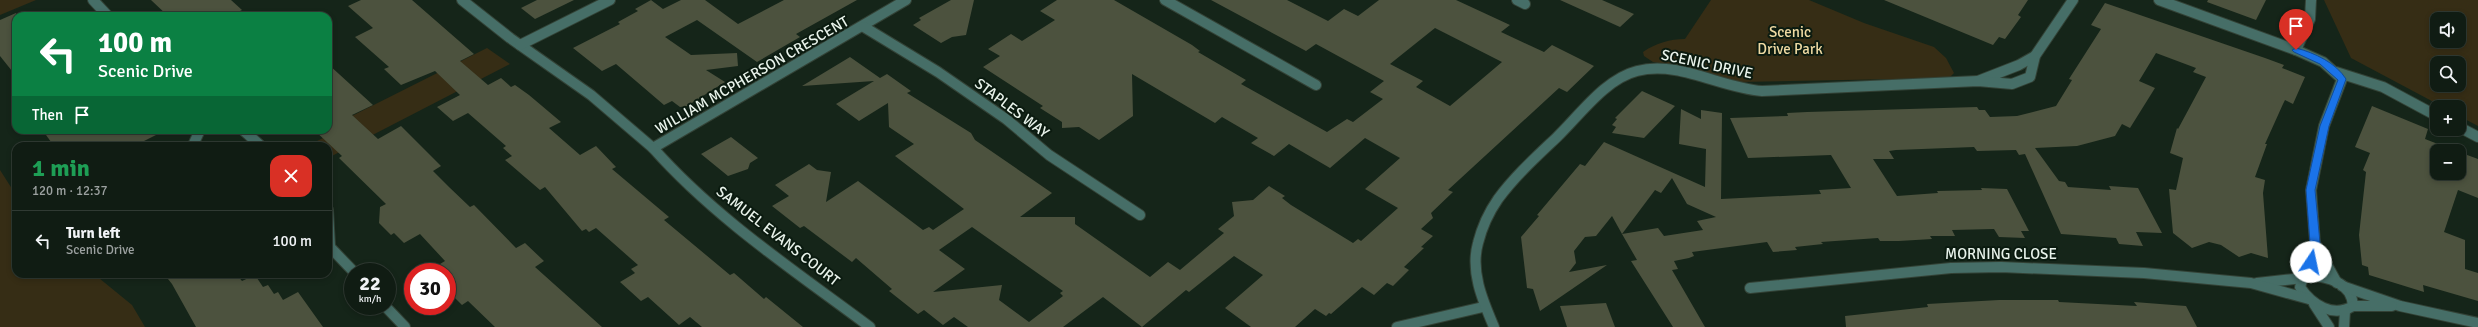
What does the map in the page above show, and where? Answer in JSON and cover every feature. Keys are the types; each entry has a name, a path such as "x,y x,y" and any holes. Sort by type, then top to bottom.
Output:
{"street":[{"path":"93,0 104,12"},
{"name":"WILLIAM MCPHERSON CRESCENT","path":"462,0 520,45 591,95 653,148 864,27 906,0"},
{"path":"520,45 610,0"},
{"path":"1165,0 1316,85"},
{"name":"SCENIC DRIVE","path":"1494,327 1483,307 1479,292 1476,261 1480,232 1491,207 1500,194 1522,170 1616,80 1630,72 1646,68 1670,69 1730,87 1751,90 1793,90 1978,81 2009,85 2025,81 2032,72 2035,56 2073,0"},
{"path":"2159,0 2296,50 2323,62 2336,72 2342,79 2324,126 2311,190 2315,243 2306,277 2300,287 2329,327"},
{"path":"2296,50 2311,17 2313,9 2311,0"},
{"name":"STAPLES WAY","path":"864,27 938,72 1006,119 1049,155 1140,215"},
{"name":"SCENIC DRIVE","path":"1978,81 2019,66 2035,56"},
{"path":"2336,72 2383,87 2430,112"},
{"path":"2466,131 2478,137"},
{"path":"248,134 256,142"},
{"name":"SAMUEL EVANS COURT","path":"653,148 675,173 734,224 870,327"},
{"path":"2315,243 2340,284 2352,297 2344,327"},
{"path":"332,249 345,263"},
{"name":"MORNING CLOSE","path":"1750,288 1951,268 2001,266 2144,273 2251,283 2311,301 2330,310 2400,306"},
{"name":"MORNING CLOSE","path":"2251,283 2306,277 2322,277 2400,306"},
{"path":"2400,306 2478,323"},
{"path":"1397,327 1483,307"},
{"path":"394,315 405,327"}],"green space":[{"path":"0,0 36,0 0,15"},
{"name":"Scenic Drive Park","path":"1711,0 1809,0 1864,23 1934,47 1946,58 1954,73 1949,78 1738,82 1679,66 1653,62 1644,56 1643,52 1658,44 1685,39"},
{"path":"2324,0 2478,0 2478,126 2466,120 2466,100 2430,100 2351,58"},
{"path":"487,48 510,64 332,156 332,142 315,142 332,134 332,126"},
{"path":"0,170 12,189 12,278 99,278 132,305 145,327 0,327"}],"building":[{"path":"151,0 231,0 242,10 238,12 164,12"},
{"path":"361,0 412,0 474,54 460,61 488,85 501,78 511,87 515,85 529,95 561,122 549,128 580,155 596,146 616,167 612,169 669,217 664,220 730,275 734,273 764,299 766,297 803,327 702,327 690,317 679,325 648,297 641,301 620,282 635,273 631,269 638,265 596,228 589,232 586,229 582,231 545,187 540,190 505,160 512,156 503,148 506,146 468,113 453,121 437,107 460,95 435,71 401,85 384,69 389,67 355,37 373,28 348,6"},
{"path":"537,0 574,0 535,19 521,8"},
{"path":"651,0 663,9 681,0 705,0 738,24 784,0 857,0 796,34 800,37 757,62 697,20 665,37 691,55 737,53 738,66 706,70 725,82 687,106 680,107 672,101 664,105 616,64 602,71 573,48 620,24 618,22 638,11 635,9"},
{"path":"951,0 974,0 966,35 952,37 941,43 913,25 921,20 919,18"},
{"path":"1057,0 1114,0 1192,45 1200,51 1198,52 1246,80 1241,84 1327,132 1347,119 1353,122 1383,99 1370,92 1384,81 1316,44 1306,51 1211,0 1287,0 1328,21 1344,9 1358,16 1379,0 1456,0 1510,25 1501,32 1544,52 1552,45 1594,66 1567,92 1559,88 1448,190 1453,192 1431,213 1433,218 1421,229 1433,236 1421,247 1424,248 1404,267 1409,270 1393,286 1387,283 1374,295 1362,287 1331,314 1329,313 1326,316 1315,309 1295,327 1251,327 1225,308 1263,275 1234,256 1189,292 1186,290 1142,327 1103,297 1063,327 968,327 954,317 943,325 924,310 918,314 889,291 892,289 856,258 852,262 804,226 800,228 772,206 789,196 775,185 809,164 817,170 831,172 826,202 858,181 923,230 929,227 933,230 964,209 895,156 914,144 889,127 888,103 859,121 836,104 874,81 802,86 850,57 880,78 887,74 911,91 907,93 971,133 975,140 1052,193 1020,217 1075,217 1075,224 1150,277 1168,262 1180,270 1224,233 1218,229 1234,216 1232,202 1253,200 1269,186 1285,196 1282,198 1291,205 1353,243 1358,239 1361,241 1398,208 1365,189 1400,158 1365,138 1330,168 1289,144 1274,156 1251,143 1258,138 1222,117 1215,123 1132,74 1133,116 1099,140 1079,127 1062,128 1062,122 1040,108 1043,106 983,67 1000,56 988,49 1011,34 1022,41 1055,20 1040,11","holes":["1435,28 1502,62 1450,106 1416,87 1423,81 1390,64","972,227 1063,291 1060,293 1063,296 1029,322 999,300 1002,285 933,292 965,269 939,250"]},
{"path":"1560,0 1602,0 1634,14 1620,27"},
{"path":"1884,0 2028,0 2018,15 2021,17 2005,39 1999,37 1993,45"},
{"path":"2208,0 2266,0 2256,20 2207,2"},
{"path":"2105,3 2284,65 2282,68 2305,77 2293,104 2285,100 2283,104 2265,144 2267,144 2255,177 2265,180 2263,193 2268,258 2251,253 2239,257 2221,245 2209,242 2192,248 2173,233 2169,189 2176,190 2183,158 2170,153 2177,128 2178,129 2206,77 2193,72 2196,68 2156,53 2139,81 2155,88 2130,128 2122,124 2115,136 2077,146 2035,148 2059,181 2065,182 2068,187 2111,190 2109,186 2138,188 2162,233 2136,232 2143,246 2119,244 2116,238 2061,234 2025,154 2019,155 2016,150 1977,151 1974,147 1896,150 1889,151 1894,159 1873,159 1897,196 1938,193 1937,191 1982,190 1981,188 2007,189 2029,231 2021,231 2025,238 1999,237 1994,229 1952,230 1955,236 1930,236 1932,239 1880,241 1878,238 1821,242 1823,244 1795,247 1797,250 1773,252 1767,242 1692,252 1694,256 1674,261 1678,269 1672,270 1705,327 1673,327 1631,261 1637,260 1622,234 1612,216 1596,236 1585,237 1574,251 1576,263 1569,272 1607,265 1540,311 1533,289 1527,288 1521,237 1539,216 1537,215 1580,164 1585,166 1604,142 1705,187 1706,149 1679,144 1681,109 1701,119 1701,110 1722,113 1721,199 1821,194 1819,190 1851,188 1831,155 1748,158 1730,118 1788,116 1787,113 1807,112 1977,107 1979,110 1985,110 1990,117 2017,116 2056,106 2072,80 2069,79 2101,29 2091,25","holes":["1672,178 1687,204 1716,217 1697,221 1703,230 1664,236 1658,228 1622,234 1655,190 1661,193"]},
{"path":"12,15 12,71 0,56 0,20"},
{"path":"332,68 373,105 352,115 378,139 401,126 441,166 433,171 449,187 470,207 474,205 516,248 525,243 544,261 535,267 602,327 495,327 468,301 462,305 456,299 456,263 442,263 445,261 420,234 404,243 394,233 391,235 379,223 380,207 386,204 339,158 342,156 332,147 332,142 327,142 318,134 332,134"},
{"path":"1642,91 1675,106 1644,138 1612,133 1616,127 1612,125 1617,119 1615,118"},
{"path":"2372,106 2428,129 2425,139 2438,144 2430,144 2430,180 2466,180 2466,155 2478,159 2478,198 2458,190 2444,232 2465,240 2465,269 2478,273 2478,301 2423,285 2424,292 2369,275 2368,267 2362,265 2359,235 2366,172 2363,170 2370,153 2355,147"},
{"path":"158,134 142,142 51,142 46,135"},
{"path":"731,137 758,158 750,163 748,169 728,176 701,154"},
{"path":"167,278 239,278 242,281 248,278 257,278 263,287 268,285 274,294 278,292 283,300 298,292 323,327 196,327"},
{"path":"1999,300 2058,300 2059,302 2137,306 2134,302 2186,306 2197,327 1846,327 1845,316 1928,307 1927,304"},
{"path":"1606,303 1615,327 1567,327 1560,306"}],"route":[{"path":"2296,50 2323,62 2336,72 2342,79 2324,126 2311,190 2315,243 2311,262"}]}
